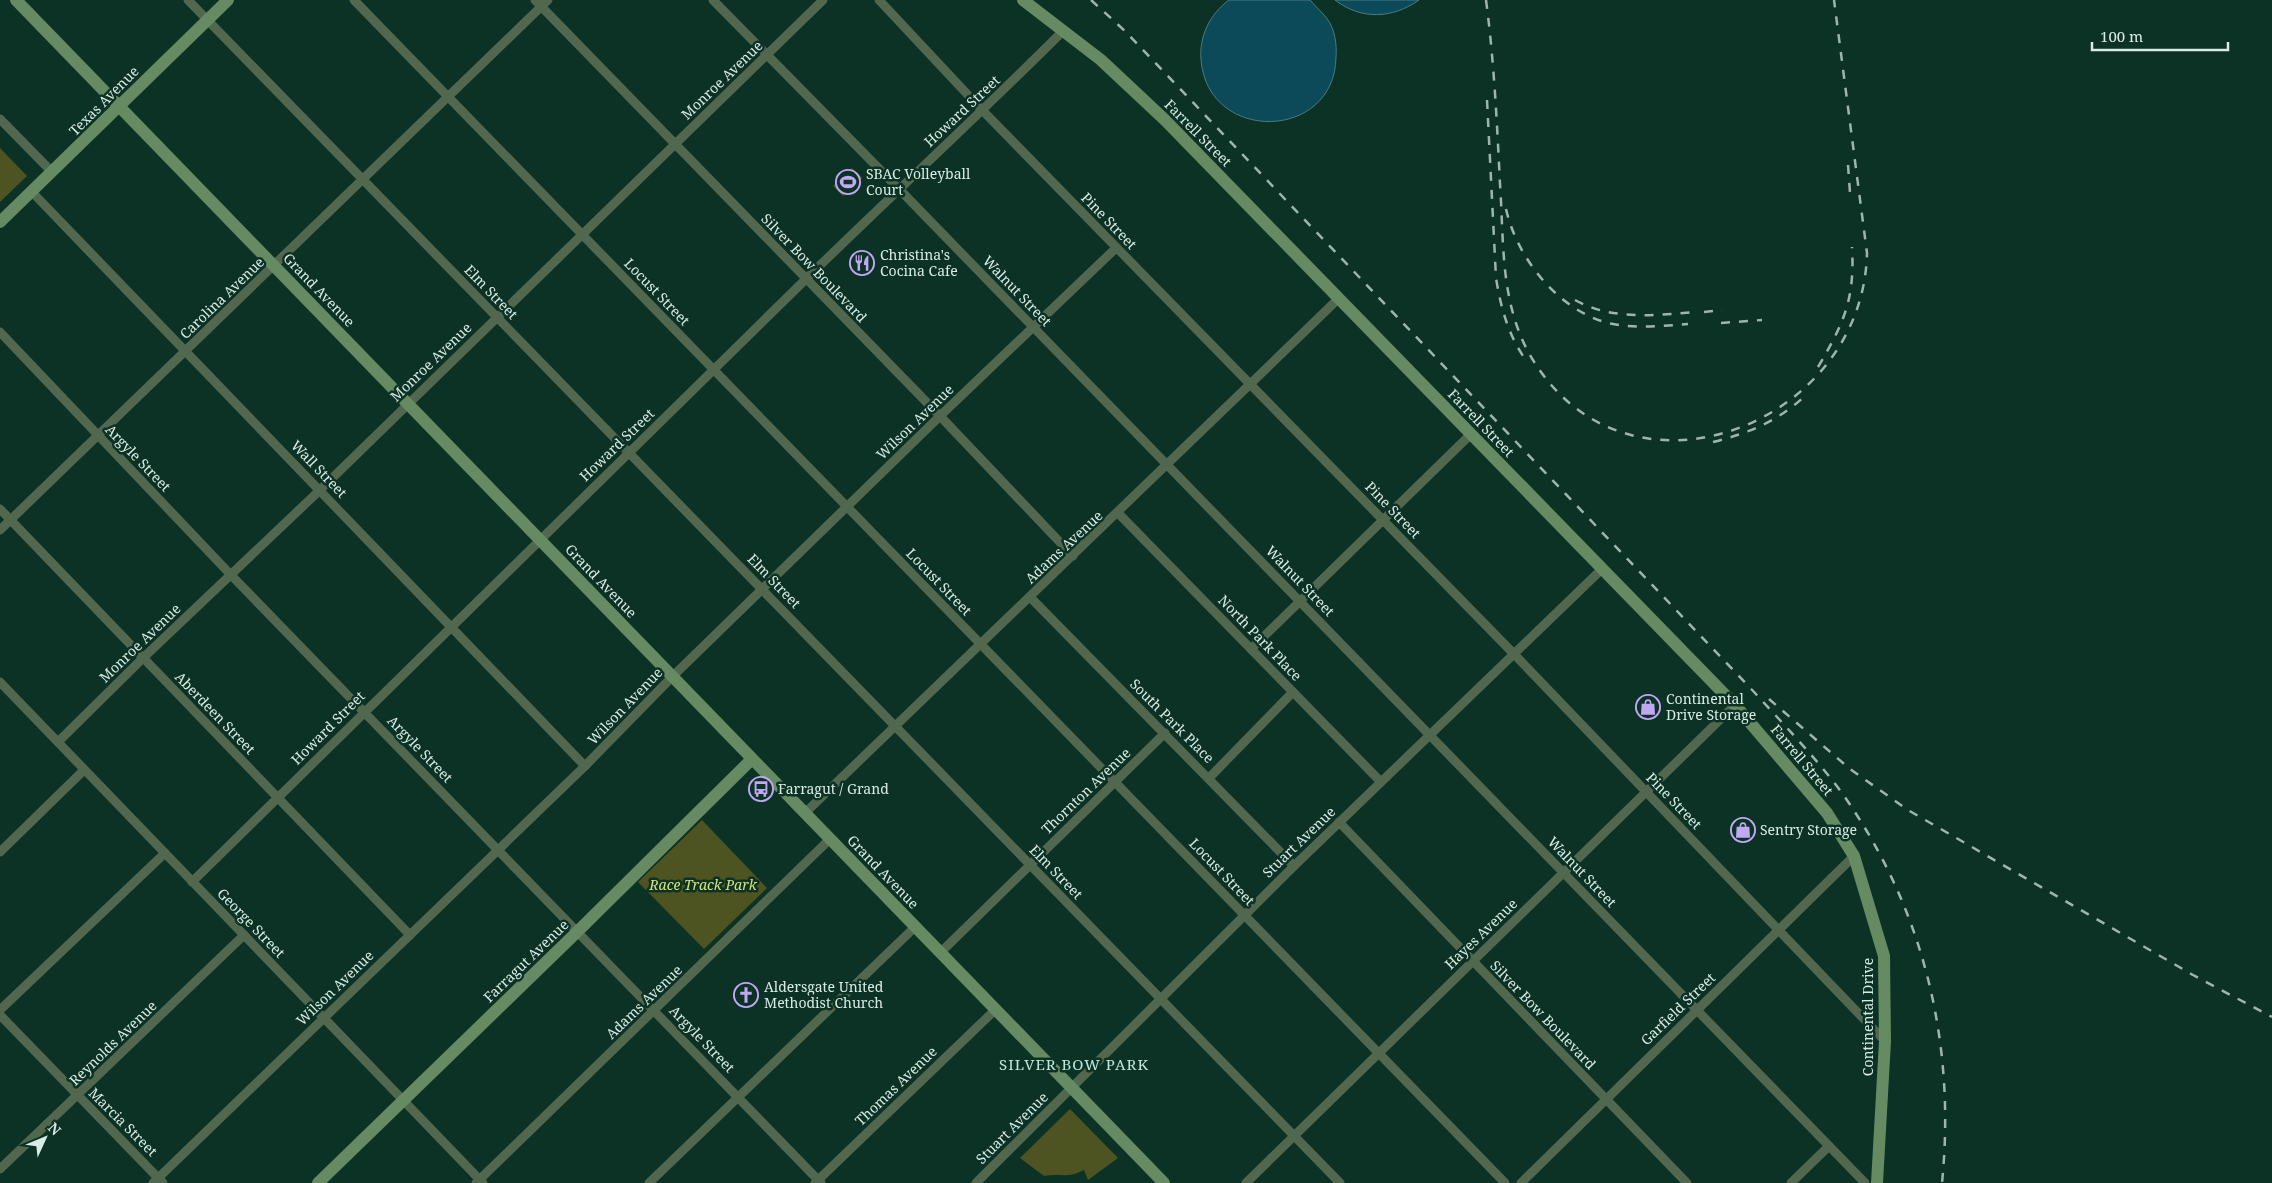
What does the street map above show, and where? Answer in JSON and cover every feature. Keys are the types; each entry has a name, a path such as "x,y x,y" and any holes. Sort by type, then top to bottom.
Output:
{"main road":[{"name":"Grand Avenue","path":"16,0 1164,1183"},
{"name":"Texas Avenue","path":"0,222 120,108 228,0"},
{"path":"1023,0 1064,30"},
{"name":"Farrell Street","path":"1064,30 1101,60 1165,120 1735,705 1827,813 1854,856"},
{"name":"Farragut Avenue","path":"318,1183 752,759"},
{"name":"Continental Drive","path":"1854,856 1884,956 1885,1041 1877,1183"}],"street":[{"name":"Elm Street","path":"188,0 1340,1183"},
{"name":"Locust Street","path":"354,0 447,98 582,234 1505,1183"},
{"name":"Walnut Street","path":"713,0 1168,465 1865,1183"},
{"name":"Monroe Avenue","path":"58,742 143,658 320,490 823,0"},
{"name":"Pine Street","path":"879,0 983,111 1514,654 1780,929 1885,1041"},
{"name":"Carolina Avenue","path":"0,530 447,98 541,2"},
{"name":"Silver Bow Boulevard","path":"541,2 675,144 940,416 1073,556"},
{"name":"Howard Street","path":"192,882 628,452 899,189 983,111 1064,30"},
{"path":"0,119 52,172"},
{"name":"Wall Street","path":"32,192 585,766"},
{"name":"Wilson Avenue","path":"158,1181 497,849 585,766 673,676 1116,248"},
{"name":"Adams Avenue","path":"805,813 1118,514 1339,298"},
{"name":"Argyle Street","path":"0,332 231,575 655,1010 818,1182"},
{"path":"1251,649 1471,434"},
{"name":"Aberdeen Street","path":"0,509 410,935"},
{"name":"North Park Place","path":"1118,514 1381,782"},
{"name":"Stuart Avenue","path":"976,1183 1244,915 1603,568"},
{"name":"South Park Place","path":"1030,597 1294,866"},
{"name":"George Street","path":"2,686 404,1100 479,1182"},
{"path":"1209,778 1293,692"},
{"name":"Hayes Avenue","path":"1246,1183 1735,705"},
{"name":"Thornton Avenue","path":"940,953 1164,733"},
{"path":"0,852 84,770"},
{"name":"Silver Bow Boulevard","path":"1339,822 1686,1183"},
{"name":"Adams Avenue","path":"479,1182 830,840"},
{"path":"0,1010 165,854"},
{"name":"Garfield Street","path":"1521,1183 1854,856"},
{"path":"649,1183 915,927"},
{"name":"Reynolds Avenue","path":"0,1169 244,935"},
{"name":"Thomas Avenue","path":"818,1182 996,1009"},
{"name":"Marcia Street","path":"0,1015 158,1181"},
{"path":"1791,1183 1829,1146"}],"green space":[{"path":"0,148 27,176 0,202"},
{"name":"SBAC Volleyball Court","path":"852,168 862,178 843,196 833,186"},
{"name":"Race Track Park","path":"702,820 767,888 704,949 638,882"},
{"path":"1070,1109 1118,1158 1088,1180 1084,1170 1068,1175 1044,1176 1020,1158"}],"water":[{"path":"1229,0 1310,0 1326,17 1334,33 1336,57 1330,85 1315,105 1295,117 1271,122 1247,118 1225,107 1209,87 1201,60 1201,51 1207,26 1216,12"},
{"path":"1335,0 1419,0 1398,11 1377,15 1355,11"}],"railway":[{"path":"1091,0 1125,31 1755,693 1811,755 1842,793 1870,837 1894,883 1913,930 1928,979 1938,1029 1944,1079 1945,1131 1942,1183"},
{"path":"1486,0 1495,92 1505,272 1508,293 1520,335 1530,355 1571,405 1622,432 1677,440 1732,430 1783,405 1826,365 1855,314 1867,253 1834,0"},
{"path":"1487,100 1496,278 1500,301 1507,323 1516,344 1528,363"},
{"path":"1848,165 1850,193"},
{"path":"1506,209 1511,227 1530,263 1542,280 1573,307 1590,316 1618,325 1688,324"},
{"path":"1818,367 1835,337 1846,310 1852,282 1852,247"},
{"path":"1575,300 1589,307 1619,314 1650,315 1697,312"},
{"path":"1704,312 1722,310"},
{"path":"1721,323 1762,320"},
{"path":"1713,442 1752,430 1764,424 1786,411 1807,394"},
{"path":"1769,699 1850,769 1908,810 2193,975 2272,1017"}],"place":[{"name":"SBAC Volleyball Court","path":"848,182"},
{"name":"Christina's Cocina Cafe","path":"862,263"},
{"name":"Continental Drive Storage","path":"1648,707"},
{"name":"Farragut / Grand","path":"761,789"},
{"name":"Sentry Storage","path":"1743,830"},
{"name":"Aldersgate United Methodist Church","path":"746,995"}],"district":[{"name":"SILVER BOW PARK","path":"1074,1065"}]}
